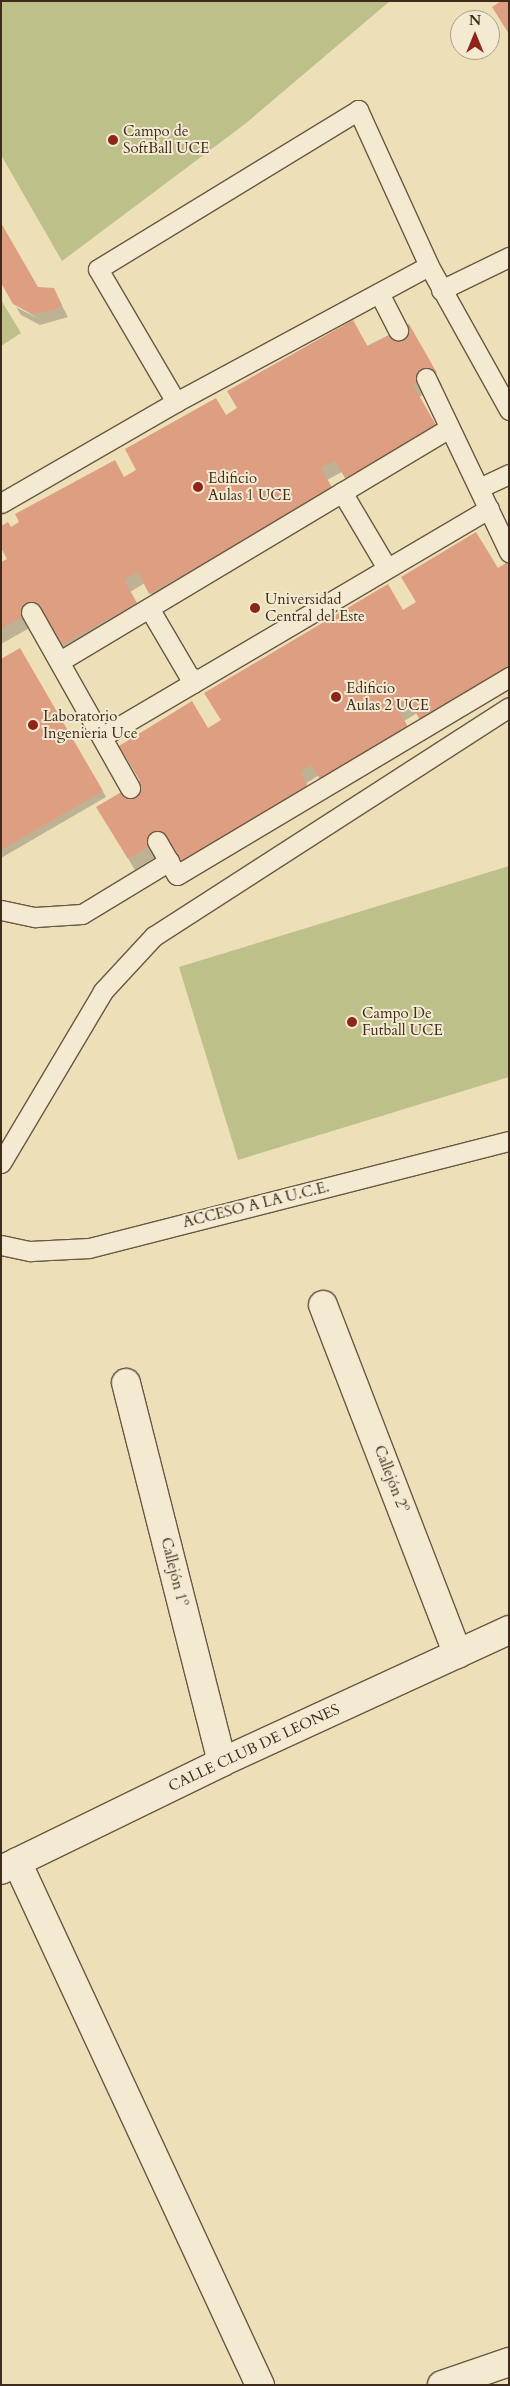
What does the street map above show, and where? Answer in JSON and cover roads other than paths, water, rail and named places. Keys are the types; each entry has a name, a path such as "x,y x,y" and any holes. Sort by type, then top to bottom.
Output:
{"street":[{"name":"Callejón 2º","path":"323,1305 458,1654"},
{"name":"Callejón 1º","path":"126,1383 222,1762"},
{"name":"CALLE CLUB DE LEONES","path":"9,1866 222,1762 509,1630"},
{"path":"9,1866 260,2385"},
{"path":"442,2385 509,2362"}],"lane":[{"path":"176,402 98,269 358,110 441,290 509,410"},
{"path":"441,290 509,257"},
{"path":"1,503 176,402 429,266"},
{"path":"379,293 398,330"},
{"path":"426,378 509,552"},
{"path":"60,661 450,428"},
{"path":"479,488 509,474"},
{"path":"342,492 387,568"},
{"path":"104,736 194,680 489,509"},
{"path":"149,608 194,680"},
{"path":"31,612 104,736 130,788"},
{"path":"157,841 177,875 509,677"},
{"path":"1,1163 104,991 154,936 509,707"},
{"path":"1,910 35,917 82,914 169,861"},
{"name":"ACCESO A LA U.C.E.","path":"1,1245 30,1252 89,1248 509,1141"}],"place":[{"name":"Campo de SoftBall UCE","path":"113,140"},
{"name":"Edificio Aulas 1 UCE","path":"198,487"},
{"name":"Universidad Central del Este","path":"255,608"},
{"name":"Edificio Aulas 2 UCE","path":"336,697"},
{"name":"Laboratorio Ingenieria Uce","path":"33,725"},
{"name":"Campo De Futball UCE","path":"352,1022"}]}
